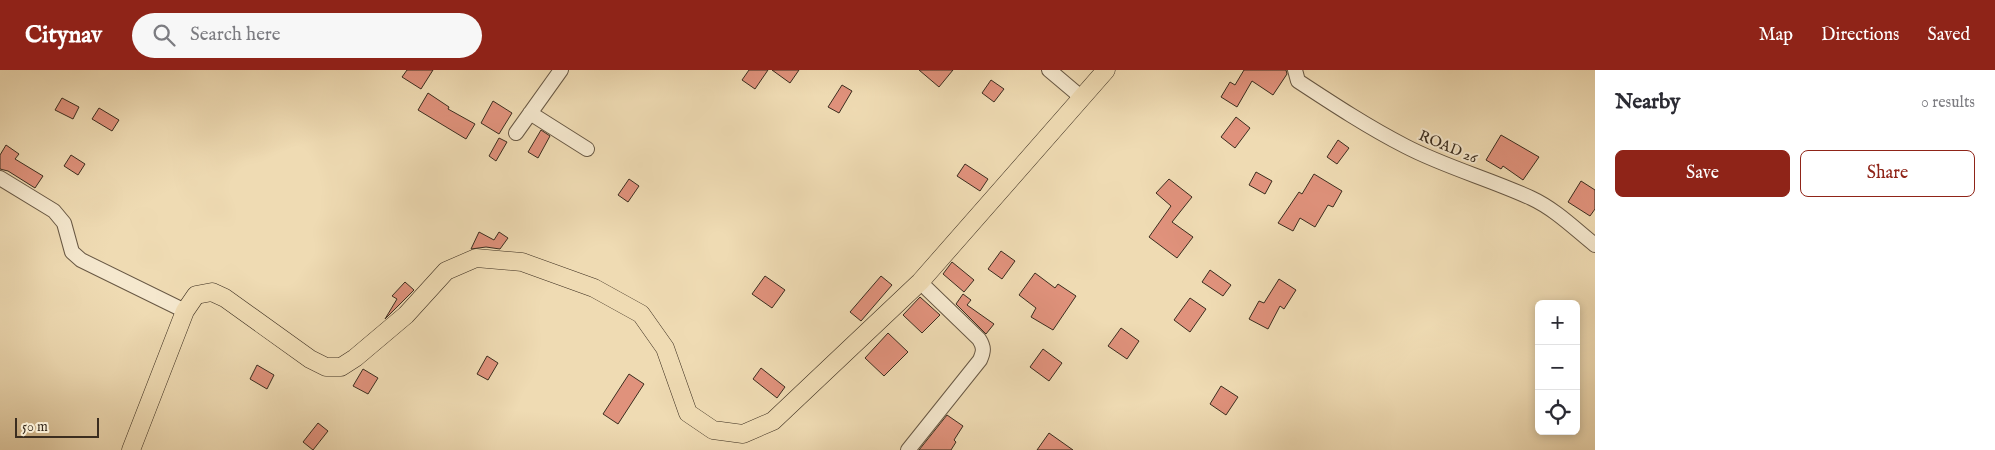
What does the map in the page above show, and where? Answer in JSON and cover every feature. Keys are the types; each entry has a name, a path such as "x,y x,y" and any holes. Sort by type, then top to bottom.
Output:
{"main road":[{"path":"131,450 185,311 196,295 212,292 225,298 310,358 326,367 341,367 355,358 406,314 446,271 476,258 522,262 594,288 641,314 666,348 688,413 713,430 743,434 773,422 920,282 1106,70"}],"street":[{"path":"516,133 561,70"},
{"path":"1049,70 1081,97"},
{"name":"ROAD 26","path":"1295,70 1298,81 1405,147 1532,198 1557,214 1595,245"},
{"path":"530,113 587,149"},
{"path":"0,178 54,211 64,223 72,252 81,260 185,311"},
{"path":"908,450 980,360 984,352 979,339 920,282"}],"building":[{"path":"407,70 433,70 421,89 402,77"},
{"path":"749,70 768,70 755,89 742,80"},
{"path":"772,70 799,70 790,83"},
{"path":"919,70 953,70 939,87"},
{"path":"1244,70 1286,70 1287,74 1273,95 1252,81 1237,107 1221,97 1230,82 1235,85"},
{"path":"991,80 1004,89 994,102 982,93"},
{"path":"842,85 852,91 839,113 828,107"},
{"path":"428,93 449,107 448,109 475,124 466,139 418,110"},
{"path":"62,98 79,107 73,119 55,110"},
{"path":"493,101 512,113 499,134 481,123"},
{"path":"99,108 119,120 112,131 92,119"},
{"path":"1236,117 1250,128 1235,148 1221,137"},
{"path":"541,130 550,136 538,158 528,152"},
{"path":"1501,135 1539,157 1523,180 1503,166 1501,169 1486,160"},
{"path":"499,138 507,142 496,161 489,156"},
{"path":"1338,140 1349,148 1337,164 1327,157"},
{"path":"6,145 19,154 15,159 43,176 35,188 8,171 0,169 0,155"},
{"path":"71,155 85,164 78,175 64,166"},
{"path":"965,164 988,179 980,191 957,176"},
{"path":"1256,172 1272,181 1265,194 1249,185"},
{"path":"1314,174 1342,191 1333,207 1328,205 1315,227 1300,218 1293,231 1278,223 1299,192 1302,194"},
{"path":"629,179 639,186 628,202 618,195"},
{"path":"1169,179 1192,197 1172,222 1193,237 1177,258 1149,237 1171,206 1156,193"},
{"path":"1581,181 1595,190 1595,209 1590,216 1568,202"},
{"path":"479,232 494,240 499,232 508,238 500,249 486,247 471,249"},
{"path":"1001,251 1015,261 1002,279 988,269"},
{"path":"952,262 974,280 964,292 943,274"},
{"path":"1210,270 1231,285 1223,296 1202,282"},
{"path":"1035,273 1055,288 1058,284 1076,296 1053,330 1031,317 1036,308 1019,295"},
{"path":"765,276 785,290 772,308 752,294"},
{"path":"881,276 892,285 861,321 850,312"},
{"path":"1279,279 1296,290 1284,309 1280,306 1268,329 1249,319 1259,301 1264,303"},
{"path":"405,282 414,290 385,319 397,299 392,296"},
{"path":"963,294 971,300 967,305 994,324 986,334 956,304"},
{"path":"920,297 940,315 922,333 903,315"},
{"path":"1190,298 1206,309 1190,332 1174,320"},
{"path":"1121,328 1139,341 1127,359 1108,346"},
{"path":"888,333 908,352 884,376 865,358"},
{"path":"1043,349 1062,363 1049,381 1030,367"},
{"path":"487,356 498,363 488,380 477,374"},
{"path":"257,365 274,375 267,389 250,379"},
{"path":"761,368 785,387 777,398 753,379"},
{"path":"363,369 378,378 368,394 353,386"},
{"path":"629,374 644,384 618,424 603,414"},
{"path":"1221,386 1238,397 1226,415 1210,404"},
{"path":"947,415 963,426 954,440 956,442 951,450 919,450"},
{"path":"318,423 328,431 313,450 303,442"},
{"path":"1049,433 1073,450 1037,450"}]}
